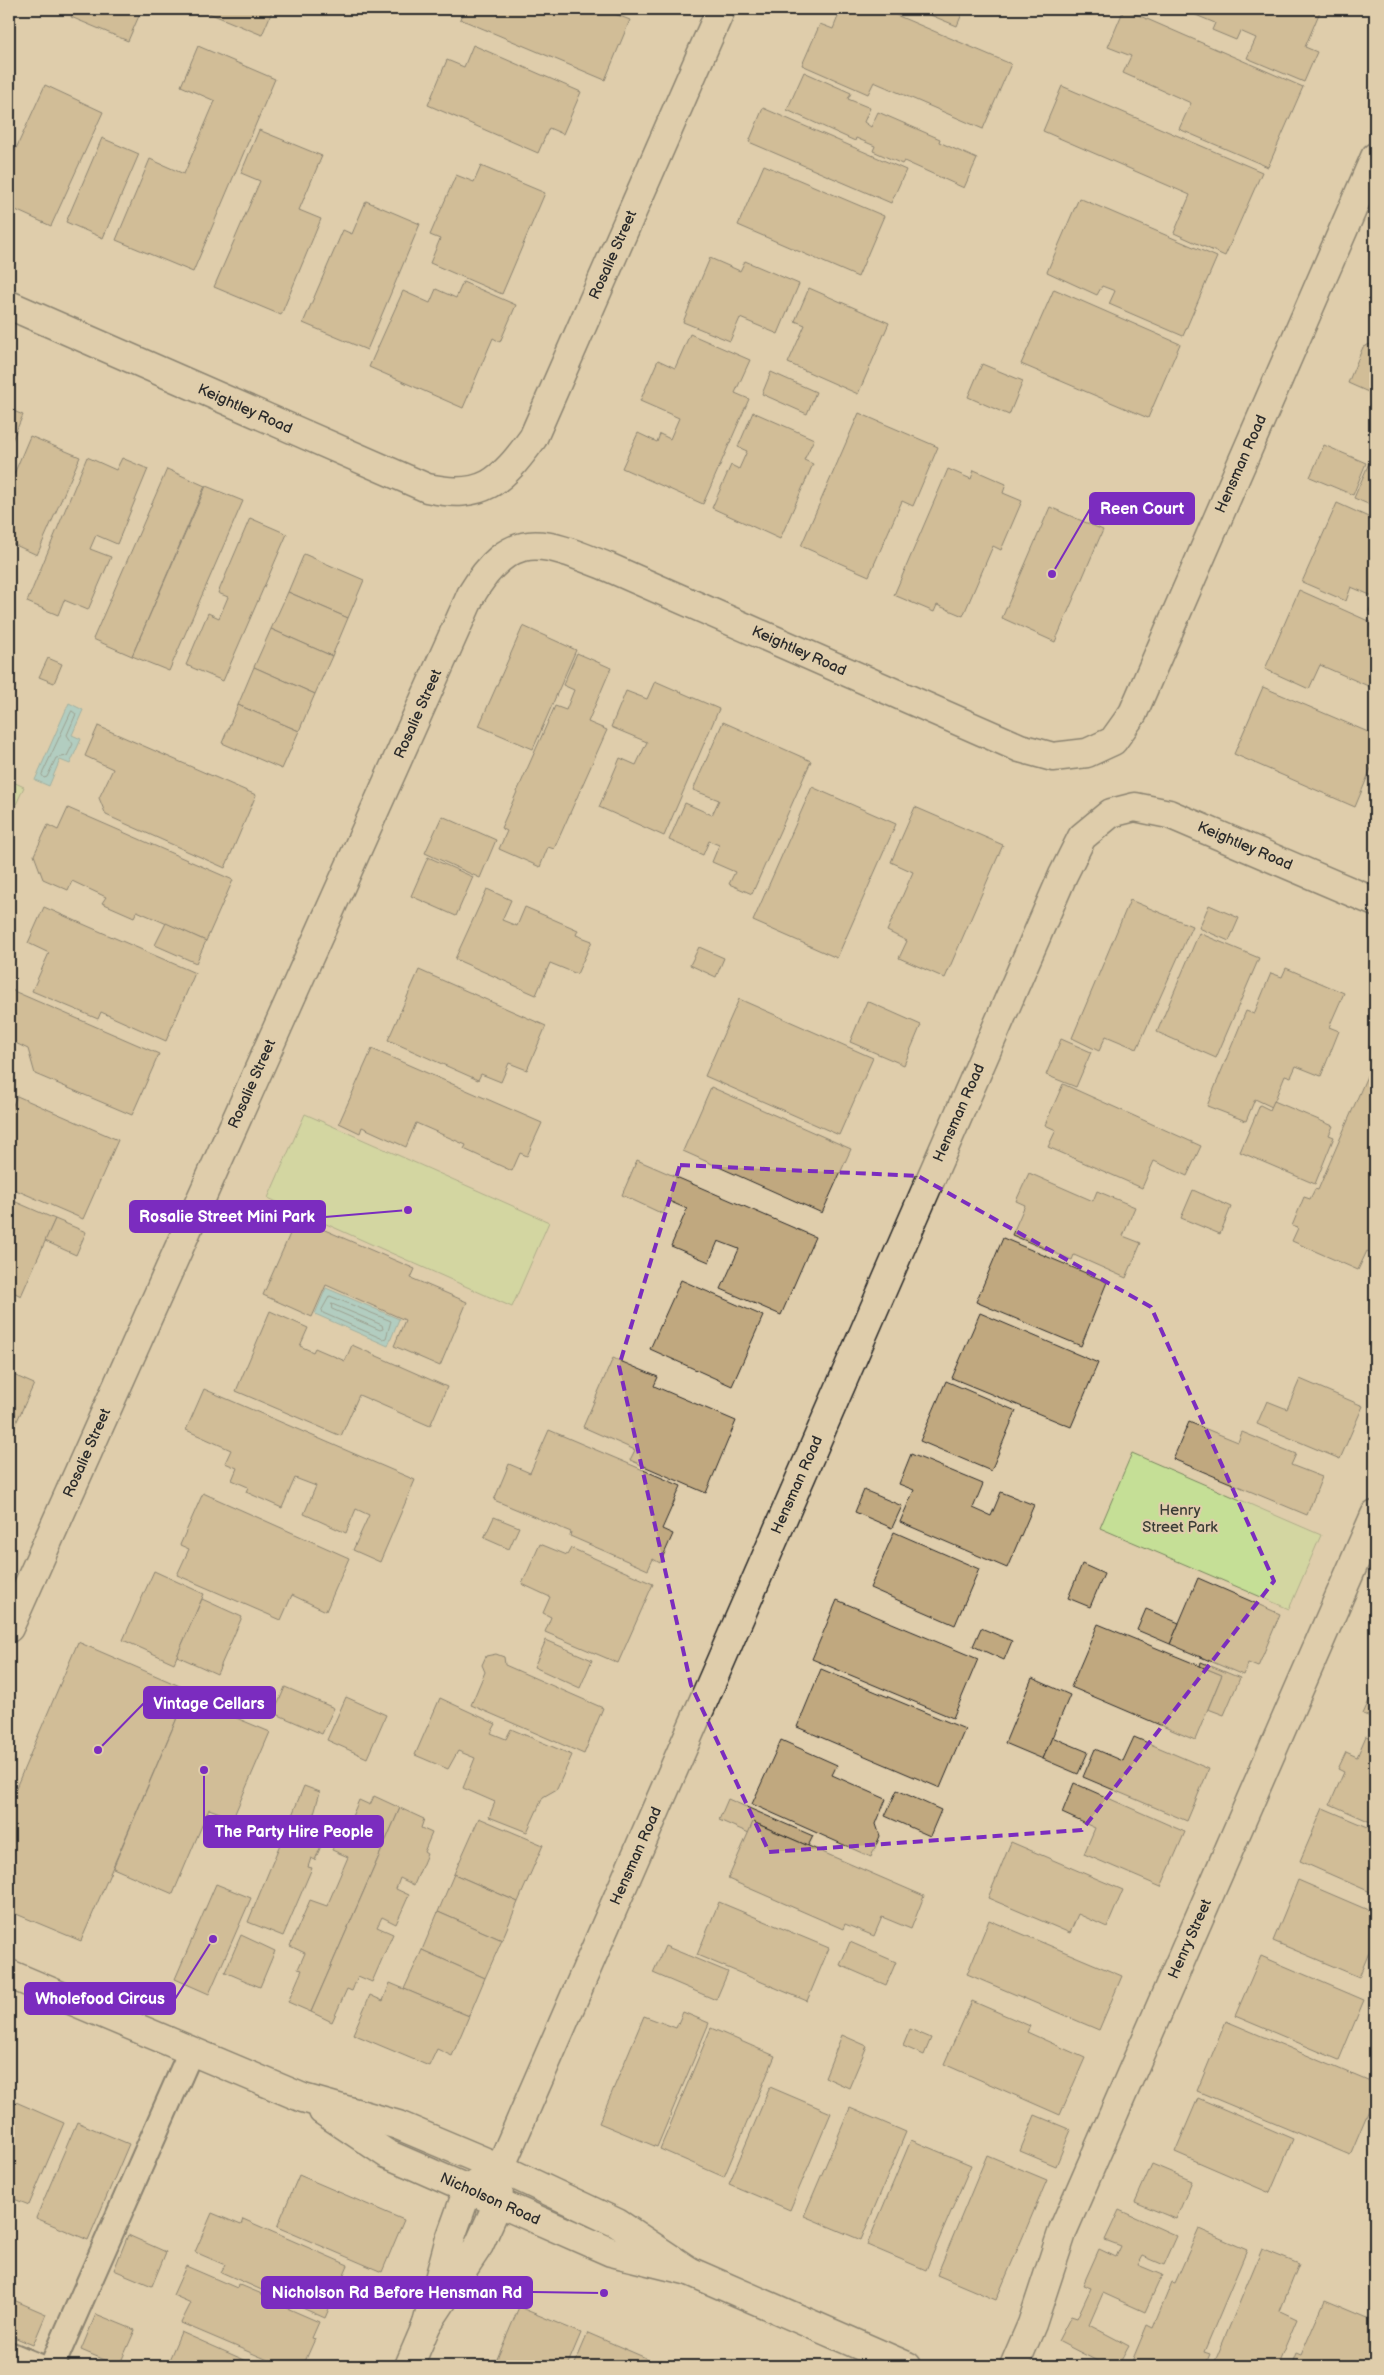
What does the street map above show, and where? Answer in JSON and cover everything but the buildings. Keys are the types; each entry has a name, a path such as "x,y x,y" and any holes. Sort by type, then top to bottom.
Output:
{"street":[{"name":"Rosalie Street","path":"486,486 514,464 533,438 721,9"},
{"name":"Hensman Road","path":"1087,753 1113,741 1133,713 1375,158"},
{"name":"Keightley Road","path":"9,305 427,488 448,492 473,492 486,486"},
{"name":"Keightley Road","path":"512,552 525,546 538,544 559,548 608,567 1020,748 1053,757 1087,753"},
{"name":"Rosalie Street","path":"9,1628 471,596 491,566 512,552"},
{"name":"Keightley Road","path":"1111,813 1135,807 1169,814 1375,902"},
{"name":"Hensman Road","path":"427,2324 479,2245 498,2202 500,2168 1062,875 1082,837 1111,813"},
{"name":"Henry Street","path":"1014,2366 1032,2324 1063,2230 1375,1515"},
{"name":"Nicholson Road","path":"9,1974 303,2098 398,2125 500,2168 617,2223 689,2271"},
{"name":"Nicholson Road","path":"303,2098 386,2154 611,2252 689,2271 907,2366"},
{"path":"468,2189 500,2168"},
{"name":"Hensman Road","path":"409,2366 427,2324 449,2242 468,2189"}],"lane":[{"path":"52,2366 191,2051"},
{"path":"9,2354 38,2366"}],"highlighted area":[{"path":"680,1165 918,1176 1151,1307 1274,1581 1082,1830 769,1852 691,1685 619,1366"}],"green space":[{"path":"9,780 24,787 9,820"},
{"path":"305,1114 549,1222 512,1307 268,1198"},
{"name":"Henry Street Park","path":"1132,1453 1321,1535 1289,1609 1100,1528"}],"water":[{"path":"69,703 83,710 72,735 81,739 70,764 60,760 49,786 35,780"},
{"path":"326,1288 399,1319 388,1346 315,1314"}],"place":[{"name":"Reen Court","path":"1052,574"},
{"name":"Rosalie Street Mini Park","path":"408,1210"},
{"name":"Vintage Cellars","path":"98,1750"},
{"name":"The Party Hire People","path":"204,1770"},
{"name":"Wholefood Circus","path":"213,1939"},
{"name":"Nicholson Rd Before Hensman Rd","path":"604,2293"}]}
